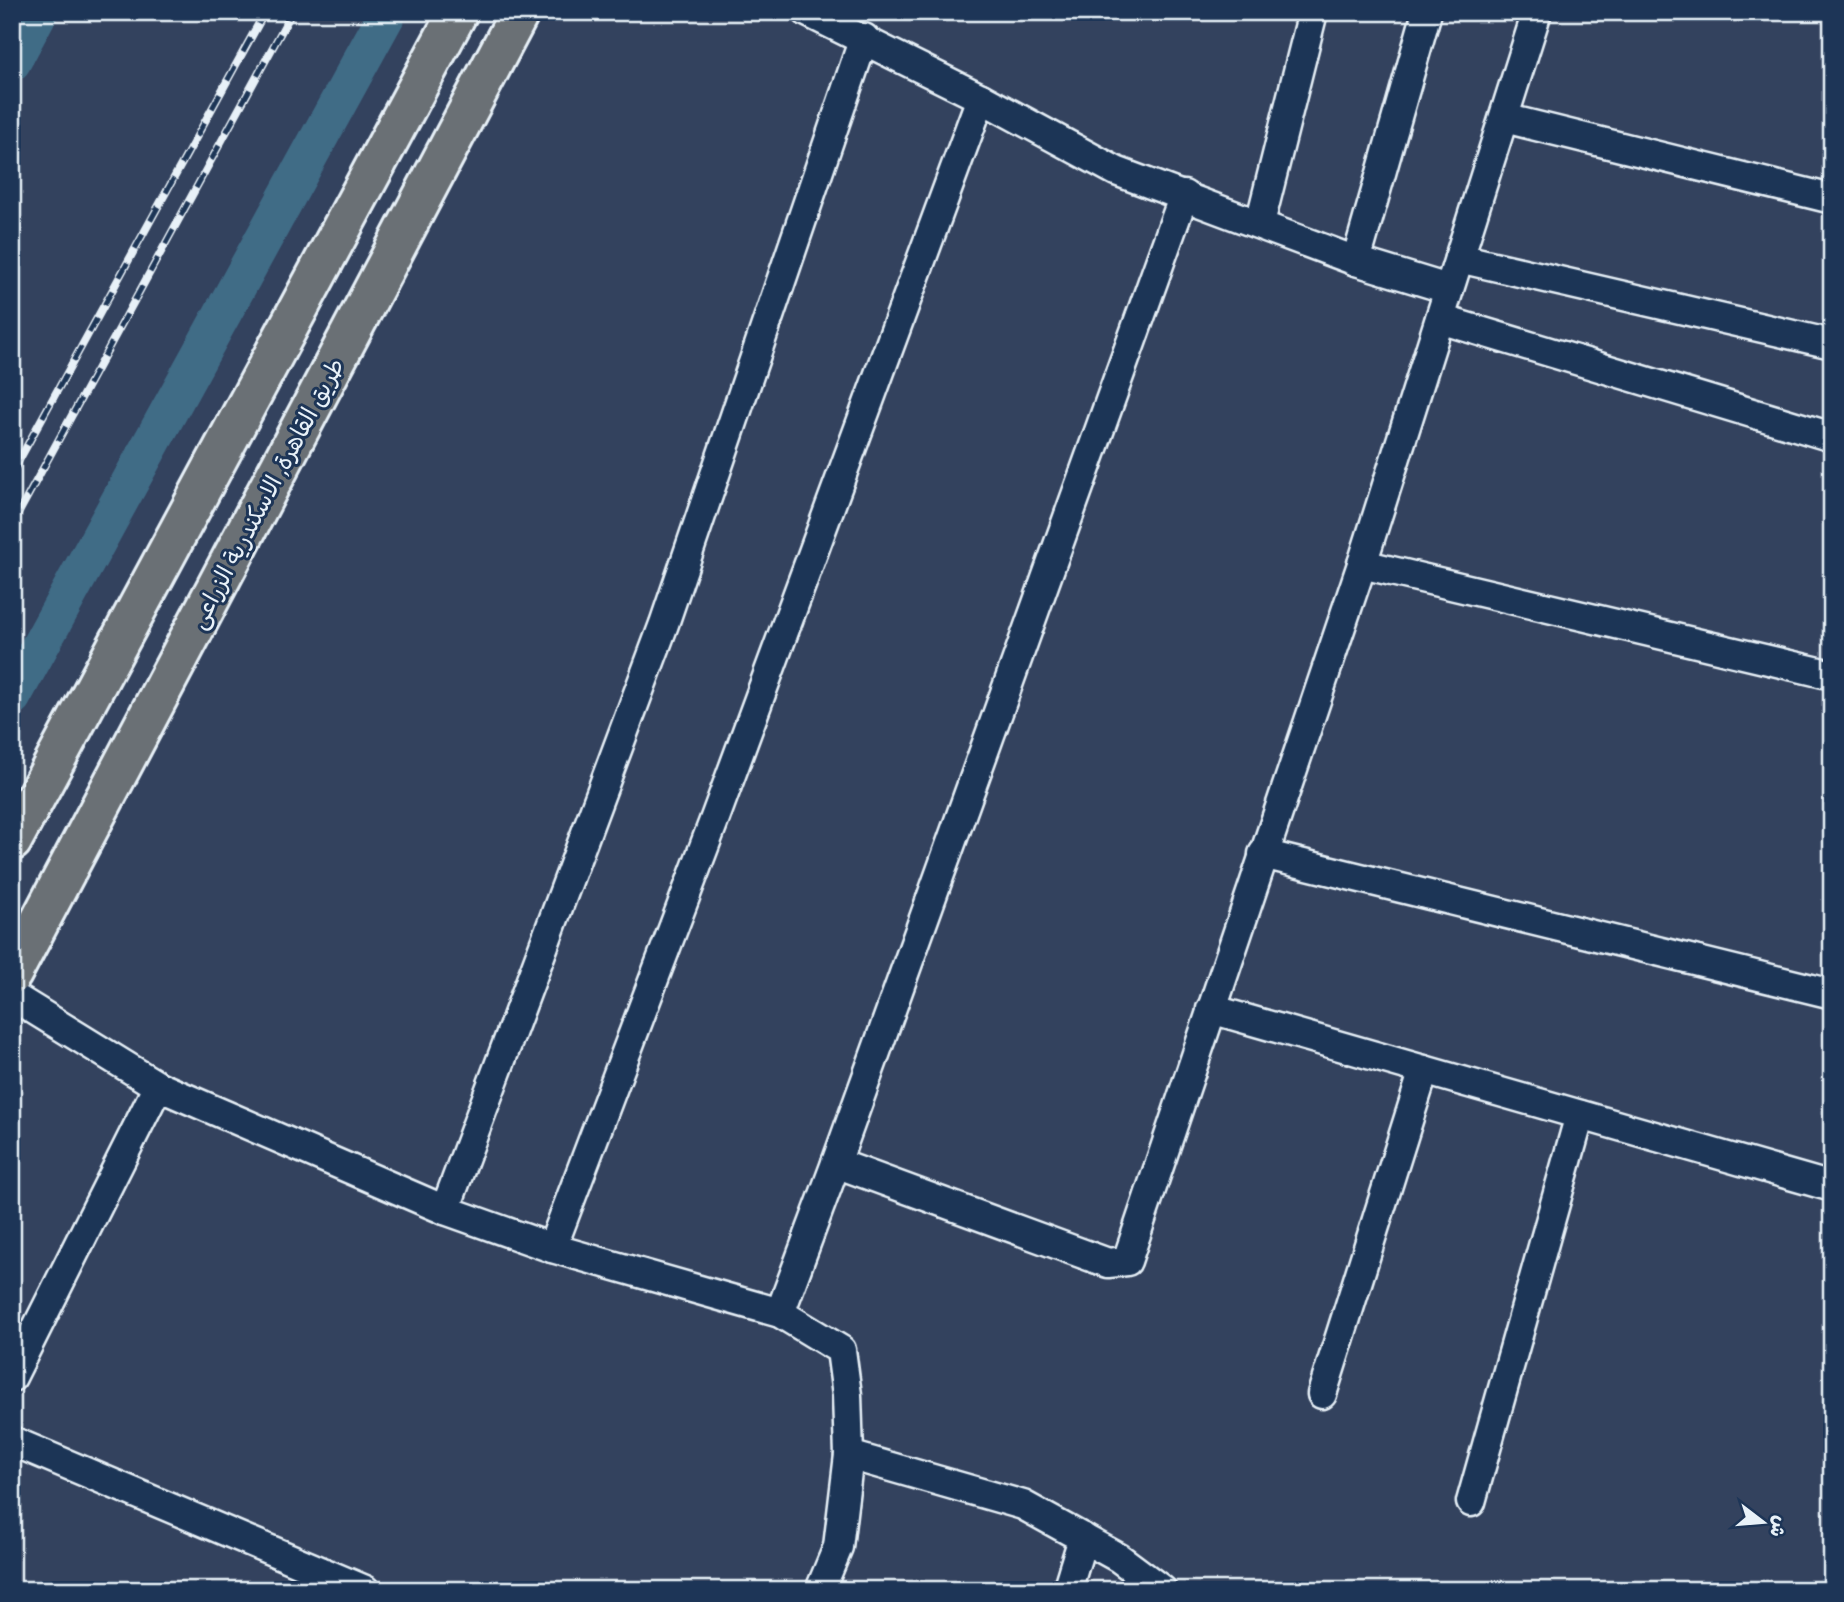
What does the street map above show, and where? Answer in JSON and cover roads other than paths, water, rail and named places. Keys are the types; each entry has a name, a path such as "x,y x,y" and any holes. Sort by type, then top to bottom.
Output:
{"highway":[{"path":"12,841 458,12"},
{"name":"طريق القاهرة, الاسكندرية الزراعى","path":"12,974 520,12"}],"street":[{"path":"807,12 981,98 1116,171 1356,261 1447,289"},
{"path":"1260,223 1313,12"},
{"path":"1356,261 1427,12"},
{"path":"836,1163 1108,1263 1127,1261 1362,564 1537,12"},
{"path":"445,1210 664,624 864,38"},
{"path":"552,1248 715,818 981,98"},
{"path":"1504,118 1832,198"},
{"path":"780,1313 1184,195"},
{"path":"1459,258 1832,344"},
{"path":"1440,319 1832,436"},
{"path":"1362,564 1832,675"},
{"path":"1264,854 1832,994"},
{"path":"12,996 158,1086 445,1210 552,1248 780,1313 841,1350 847,1395 849,1455 838,1547 820,1590"},
{"path":"1211,1009 1832,1186"},
{"path":"1322,1394 1424,1070"},
{"path":"12,1377 158,1086"},
{"path":"1471,1502 1580,1115"},
{"path":"12,1441 365,1590"},
{"path":"849,1455 1015,1502 1119,1558 1162,1590"},
{"path":"1067,1590 1083,1538"}],"waterway":[{"path":"12,62 39,12"},
{"path":"12,697 388,12"}],"railway":[{"path":"12,473 265,12"},
{"path":"12,525 292,12"}]}
